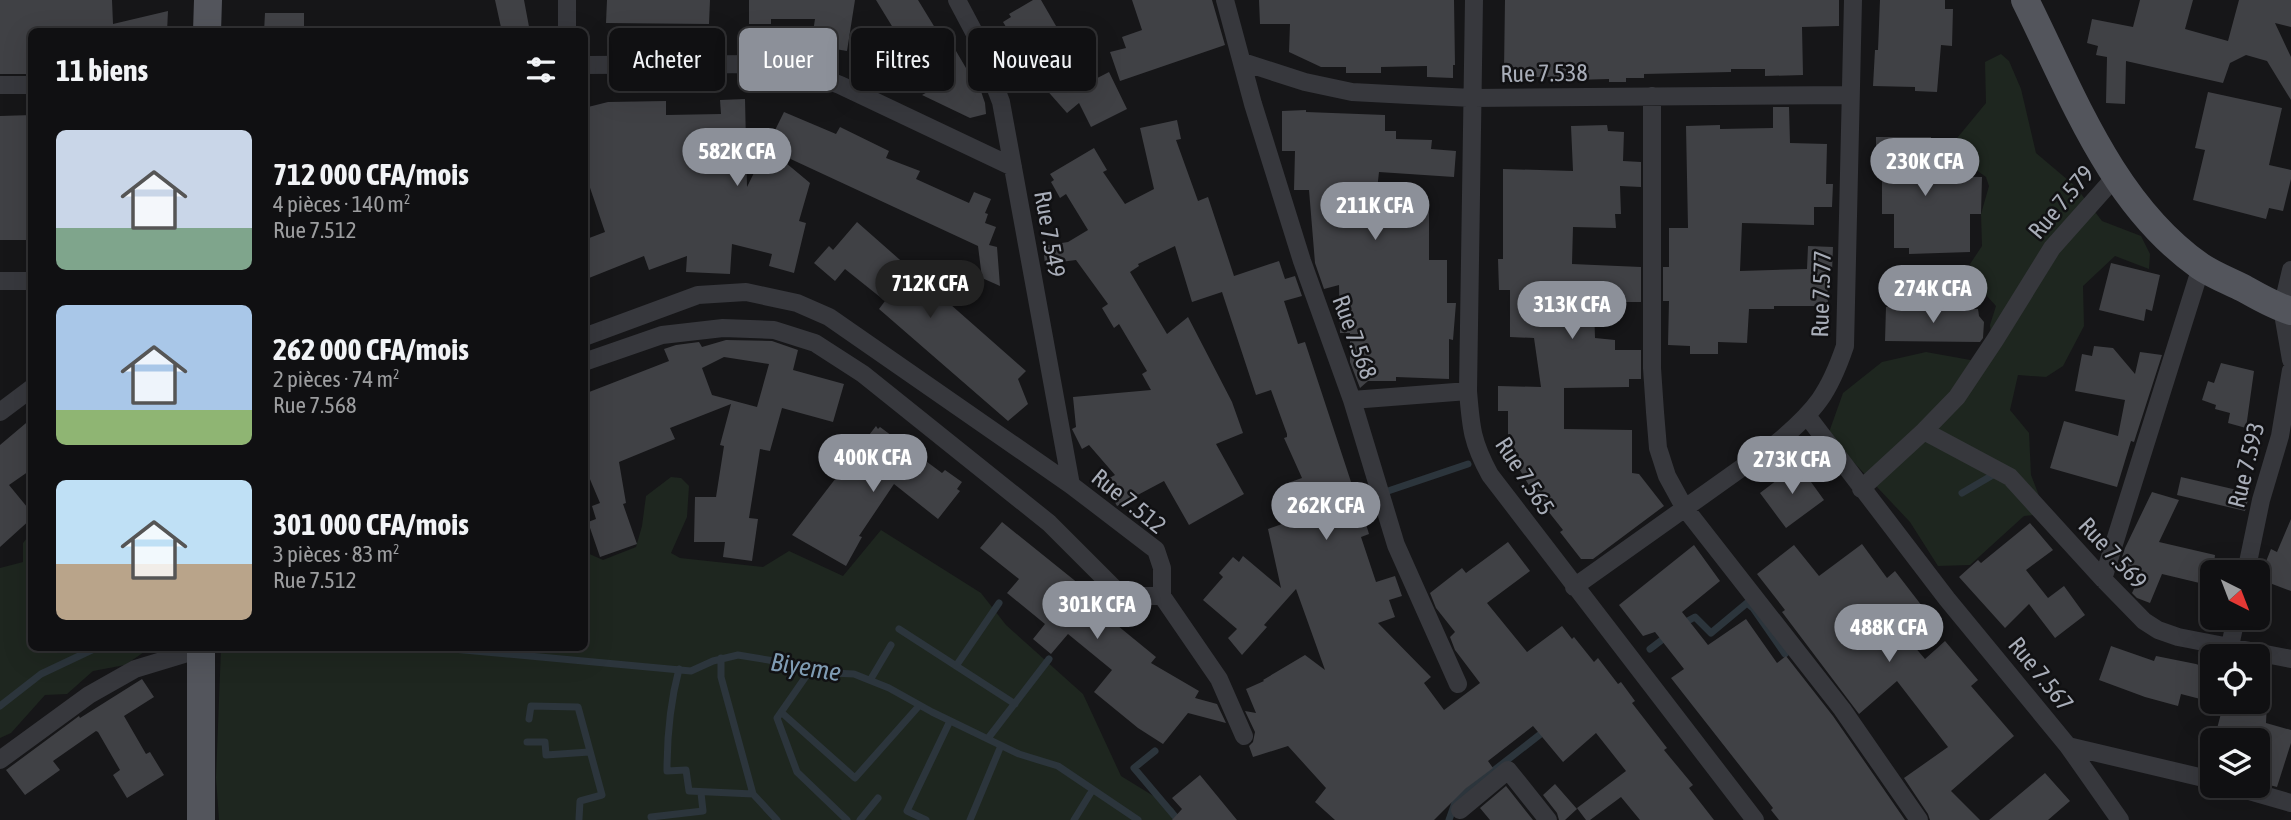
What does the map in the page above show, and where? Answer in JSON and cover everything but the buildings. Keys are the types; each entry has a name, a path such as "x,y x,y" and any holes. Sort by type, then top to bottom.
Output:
{"main road":[{"path":"207,28 208,0"},
{"path":"2025,0 2095,141 2135,202 2162,234 2201,267 2286,310"},
{"path":"201,651 201,820"}],"street":[{"path":"567,0 567,28"},
{"name":"Rue 7.549","path":"957,0 975,34 1001,102 1071,485"},
{"name":"Rue 7.568","path":"1225,0 1252,104 1302,261 1352,400 1396,545 1458,684"},
{"name":"Rue 7.565","path":"1474,0 1468,391 1471,430 1476,449 1490,475 1574,587 1755,820"},
{"name":"Rue 7.577","path":"1574,587 1778,442 1808,417 1833,380 1845,346 1853,0"},
{"name":"Rue 7.538","path":"1242,62 1305,82 1352,92 1473,98 1850,95"},
{"path":"588,65 762,64 798,69 840,85 1013,167"},
{"path":"0,85 28,85"},
{"path":"1652,96 1652,368 1658,448 1667,476 1684,507 1842,709 1919,820"},
{"name":"Rue 7.579","path":"1861,489 1924,432 1957,397 1996,340 2052,248 2116,176"},
{"path":"2103,579 2201,267"},
{"path":"2291,270 2286,310 2291,360"},
{"path":"0,281 28,281"},
{"name":"Rue 7.512","path":"588,336 698,295 746,292 797,303 830,317 1071,485 1156,550 1162,568 1162,596"},
{"path":"588,361 662,335 723,328 774,330 815,343 863,374 1049,523 1116,590 1125,596 1162,596 1219,679 1244,736"},
{"name":"Rue 7.593","path":"2248,560 2261,500 2280,436 2291,370"},
{"path":"0,412 28,391"},
{"path":"1352,400 1468,391"},
{"name":"Rue 7.567","path":"1808,417 1861,489 2068,746 2200,777"},
{"name":"Rue 7.569","path":"1924,432 2010,477 2144,621 2158,630 2178,637 2219,644"},
{"path":"0,760 89,695 135,668 191,651"},
{"name":"Rue 7.569","path":"2270,654 2291,659"},
{"path":"2068,746 2120,820"},
{"path":"1460,810 1508,770 1548,820"},
{"path":"2270,797 2291,803"}],"shaded area":[{"path":"2001,54 2009,61 2021,89 2036,153 2075,186 2102,221 2141,236 2150,254 2149,269 2115,256 2083,286 2084,326 2063,366 2046,377 2018,375 2010,410 2029,433 2031,475 2046,514 2024,516 1970,565 1938,566 1910,522 1828,435 1843,393 1882,362 1926,352 1987,363 1993,356 1990,325 1996,306 1975,283 1970,264 1982,246 1981,214 1989,186 1986,177 1962,160 1953,143 1986,103 1985,62"},
{"path":"671,477 681,478 689,486 687,517 671,553 680,558 763,567 789,551 843,576 881,530 981,593 1006,625 1083,694 1121,776 1173,808 1181,820 219,820 216,778 221,651 588,651 588,553 603,560 636,547 646,496"},
{"path":"28,537 28,651 146,651 125,665 93,671 67,694 45,695 11,733 0,738 0,568 23,562 23,543"}],"waterway":[{"path":"1388,491 1468,464"},
{"path":"1962,493 1998,472"},
{"path":"956,666 999,603"},
{"path":"1682,624 1695,617 1711,633 1747,603 1785,654"},
{"path":"899,629 1015,704"},
{"path":"1650,649 1667,636"},
{"path":"872,677 891,645"},
{"name":"Biyeme","path":"0,706 41,674 90,651"},
{"name":"Biyeme","path":"474,651 691,671 713,661 738,655 793,664 809,672 854,674 889,688 1019,754 1058,766 1138,820"},
{"path":"721,658 721,677 753,794 777,820"},
{"path":"989,737 1049,659"},
{"path":"679,669 673,694 667,771 686,770 689,791 753,794"},
{"path":"809,672 777,718 797,772 847,820"},
{"path":"529,719 531,706 578,707 602,795 580,801 579,819"},
{"path":"781,712 855,778 918,707"},
{"path":"926,820 907,811 949,723"},
{"path":"1449,820 1456,800 1547,729"},
{"path":"527,742 545,742 546,755 589,752"},
{"path":"970,820 1000,748"},
{"path":"1155,751 1134,768 1178,820"},
{"path":"651,817 703,811 701,793"},
{"path":"1074,820 1090,794"},
{"path":"860,820 878,798"}]}
